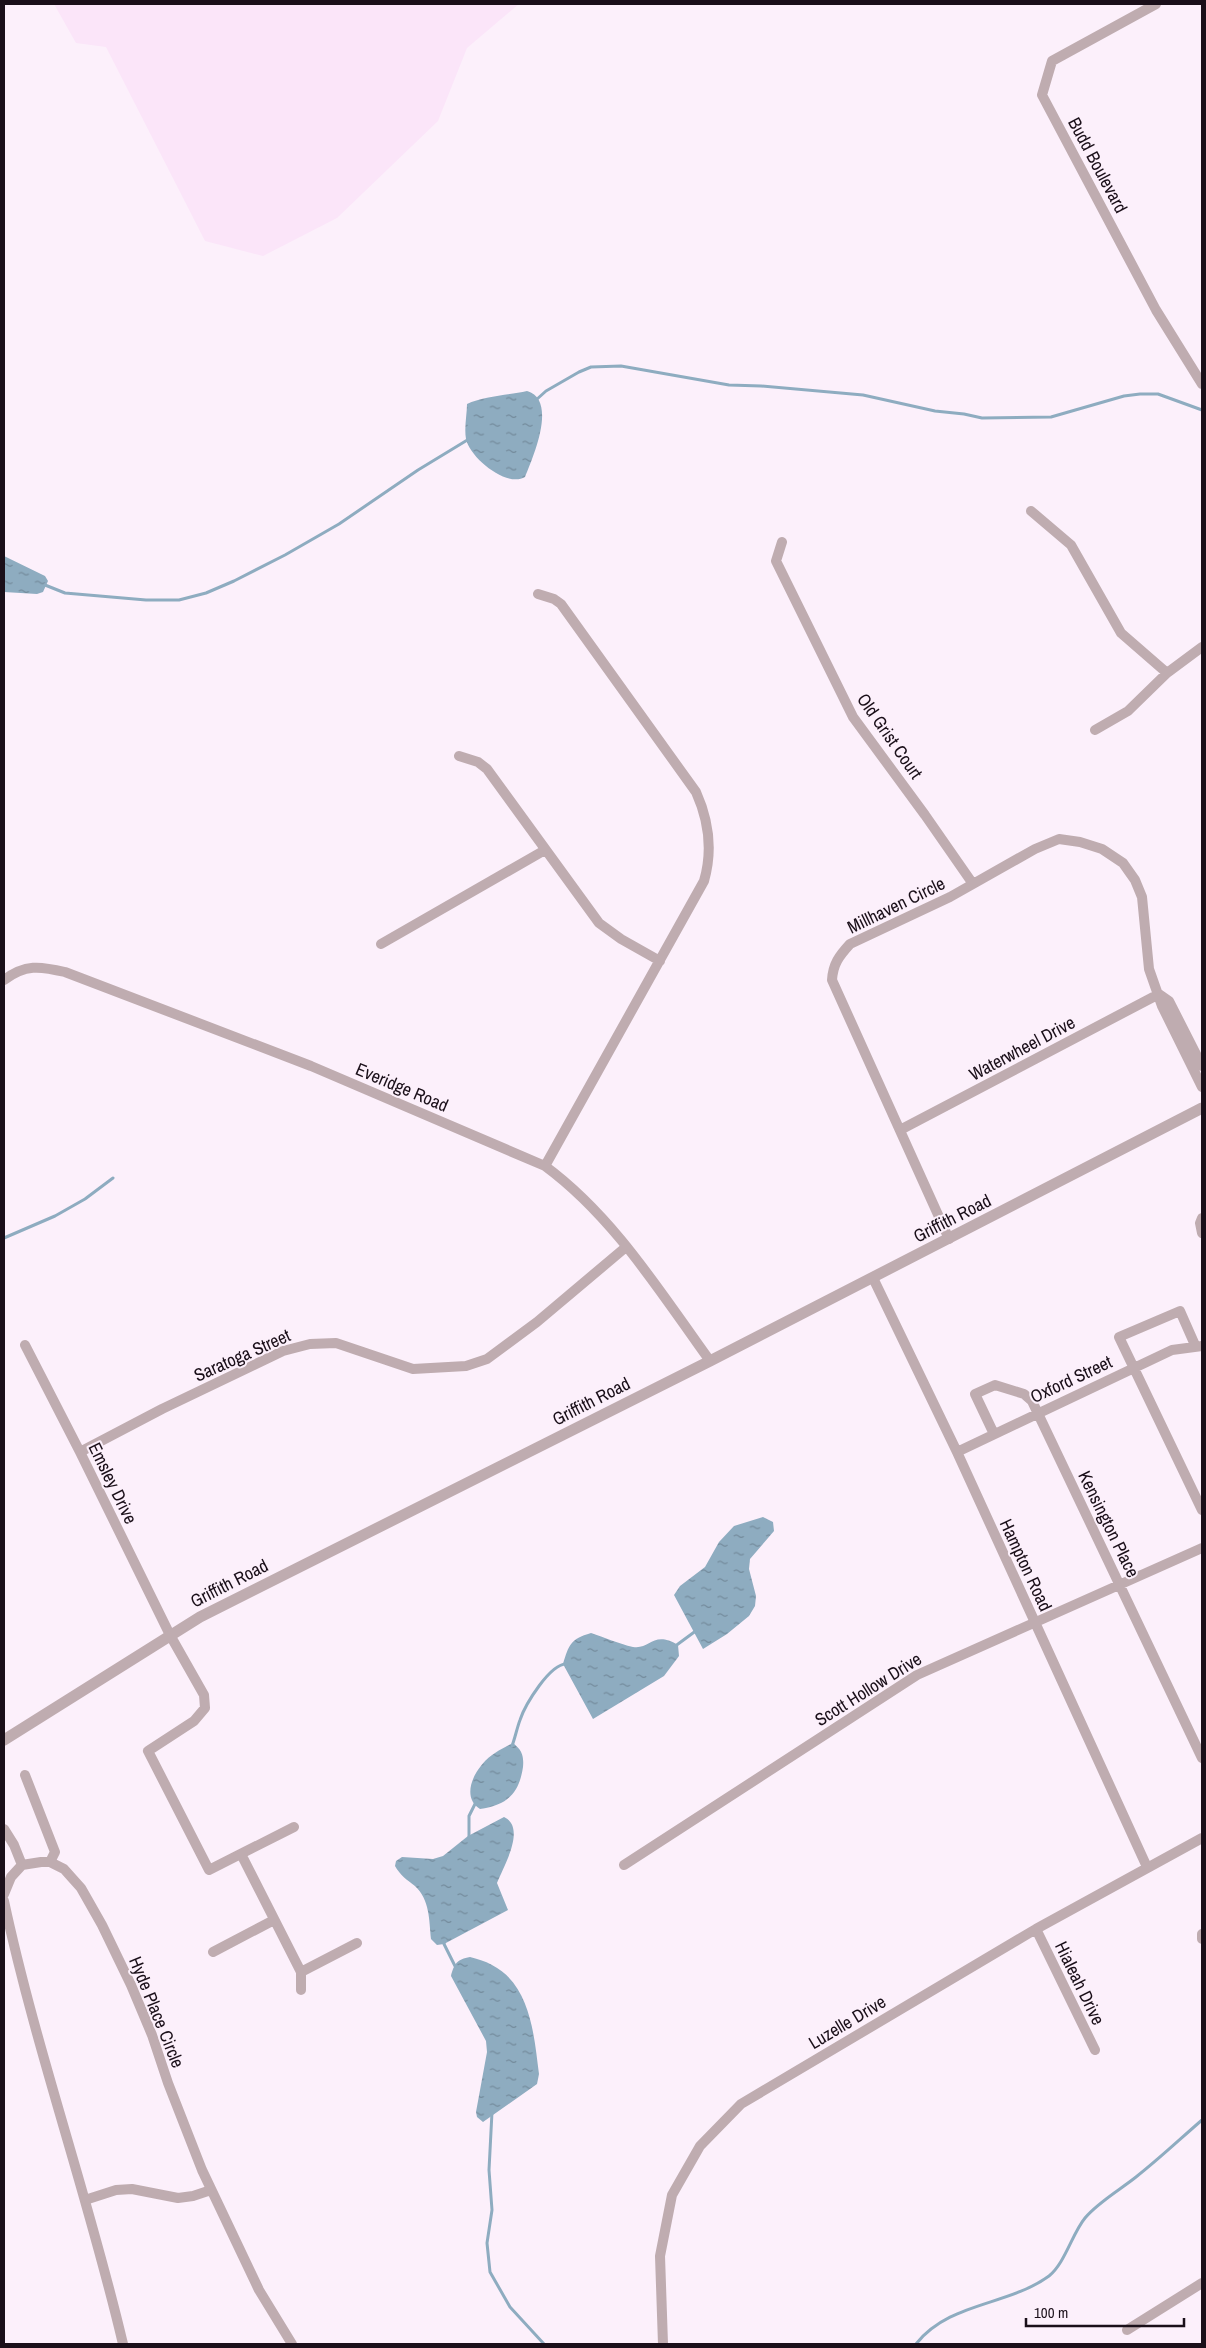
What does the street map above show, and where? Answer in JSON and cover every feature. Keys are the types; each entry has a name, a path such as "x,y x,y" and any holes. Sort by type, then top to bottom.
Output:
{"street":[{"name":"Budd Boulevard","path":"1156,4 1052,61 1042,95 1156,310 1202,384"},
{"path":"1031,511 1071,545 1121,633 1167,673"},
{"name":"Old Grist Court","path":"782,542 776,561 853,717 914,799 972,884"},
{"path":"538,594 554,599 561,604 696,792 704,809 710,841 707,870 696,895 545,1166"},
{"path":"1095,730 1128,711 1167,673 1202,647"},
{"path":"458,756 478,762 487,769 590,913 606,930 660,961"},
{"name":"Millhaven Circle","path":"949,1239 832,980 833,968 838,956 850,944 972,884 1035,849 1059,839 1080,842 1102,849 1122,863 1135,880 1142,897 1149,968 1162,1006 1202,1087"},
{"path":"381,944 545,850"},
{"name":"Everidge Road","path":"4,980 16,971 40,966 64,972 311,1066 545,1166 572,1186 602,1217 710,1361"},
{"name":"Millhaven Circle","path":"1159,994 1169,1001 1202,1066"},
{"name":"Waterwheel Drive","path":"900,1130 1159,994"},
{"name":"Griffith Road","path":"4,1740 170,1635 279,1577 710,1361 1202,1108"},
{"path":"1202,1218 1200,1223 1202,1233"},
{"name":"Saratoga Street","path":"80,1452 162,1409 283,1351 310,1344 336,1344 412,1369 466,1366 487,1359 537,1322 626,1247"},
{"name":"Hampton Road","path":"873,1278 956,1452 1147,1867"},
{"path":"1198,1345 1180,1311 1120,1337 1202,1510"},
{"name":"Emsley Drive","path":"25,1345 170,1635 204,1695 205,1708 194,1721 148,1751 209,1870 241,1854"},
{"name":"Oxford Street","path":"956,1452 1172,1350 1198,1345"},
{"name":"Kensington Place","path":"994,1434 975,1394 995,1385 1024,1394 1032,1400 1202,1758"},
{"name":"Scott Hollow Drive","path":"624,1865 917,1675 1202,1548"},
{"path":"5,1889 11,1877 22,1865 50,1862 55,1852 25,1775"},
{"path":"294,1827 241,1854 301,1972 301,1990"},
{"path":"4,1829 14,1845 22,1865"},
{"name":"Luzelle Drive","path":"664,2344 660,2256 672,2195 700,2146 741,2104 1036,1929 1202,1838"},
{"name":"Hyde Place Circle","path":"50,1862 64,1869 81,1888 102,1925 152,2035 168,2083 211,2190 259,2290 292,2344"},
{"path":"4,1900 44,2061 105,2269 123,2344"},
{"path":"213,1952 274,1920"},
{"name":"Hialeah Drive","path":"1036,1929 1095,2050"},
{"path":"1202,1934 1202,1939"},
{"path":"301,1972 357,1943"},
{"path":"85,2200 116,2190 132,2189 178,2198 193,2196 211,2190"},
{"path":"1126,2330 1202,2283"}],"shaded area":[{"path":"54,4 519,4 467,48 438,121 337,218 263,256 205,241 106,47 76,43"}],"water":[{"path":"527,391 536,396 541,405 541,430 525,477 509,478 499,475 490,469 469,447 465,435 467,404 488,397"},
{"path":"4,556 45,576 48,581 43,592 37,594 4,592"},
{"path":"763,1517 773,1522 774,1531 750,1559 749,1569 756,1596 755,1606 749,1616 727,1634 703,1649 674,1595 680,1586 705,1567 719,1542 734,1526"},
{"path":"591,1633 633,1647 644,1646 663,1639 678,1645 679,1656 664,1676 593,1719 563,1664 574,1640"},
{"path":"513,1743 522,1754 523,1760 521,1776 515,1791 498,1805 480,1809 474,1803 471,1796 471,1788 477,1771 489,1758"},
{"path":"504,1817 511,1822 513,1838 508,1858 497,1883 508,1910 444,1944 437,1945 431,1939 428,1911 424,1898 415,1886 399,1872 395,1866 396,1861 402,1857 433,1859 443,1856 468,1836"},
{"path":"470,1957 484,1961 505,1974 523,1998 532,2028 539,2074 537,2084 483,2122 477,2117 476,2112 487,2052 486,2041 451,1976 453,1968 457,1963 462,1959"}],"waterway":[{"path":"536,400 546,391 591,367 621,366 729,385 863,395 935,411 982,418 1051,417 1124,396 1140,394 1158,394 1202,410"},
{"path":"45,585 65,593 146,600 179,600 206,593 285,555 339,524 418,470 469,439"},
{"path":"4,1238 55,1216 85,1199 113,1178"},
{"path":"674,1647 697,1630"},
{"path":"512,1746 520,1720 539,1686 553,1670 567,1664"},
{"path":"469,1839 469,1816 476,1802"},
{"path":"445,1940 444,1944 455,1966"},
{"path":"492,2112 489,2170 492,2210 487,2243 490,2272 510,2307 544,2344"},
{"path":"916,2344 930,2330 945,2320 1033,2286 1049,2276 1060,2264 1080,2225 1090,2212 1145,2170 1202,2120"}]}
